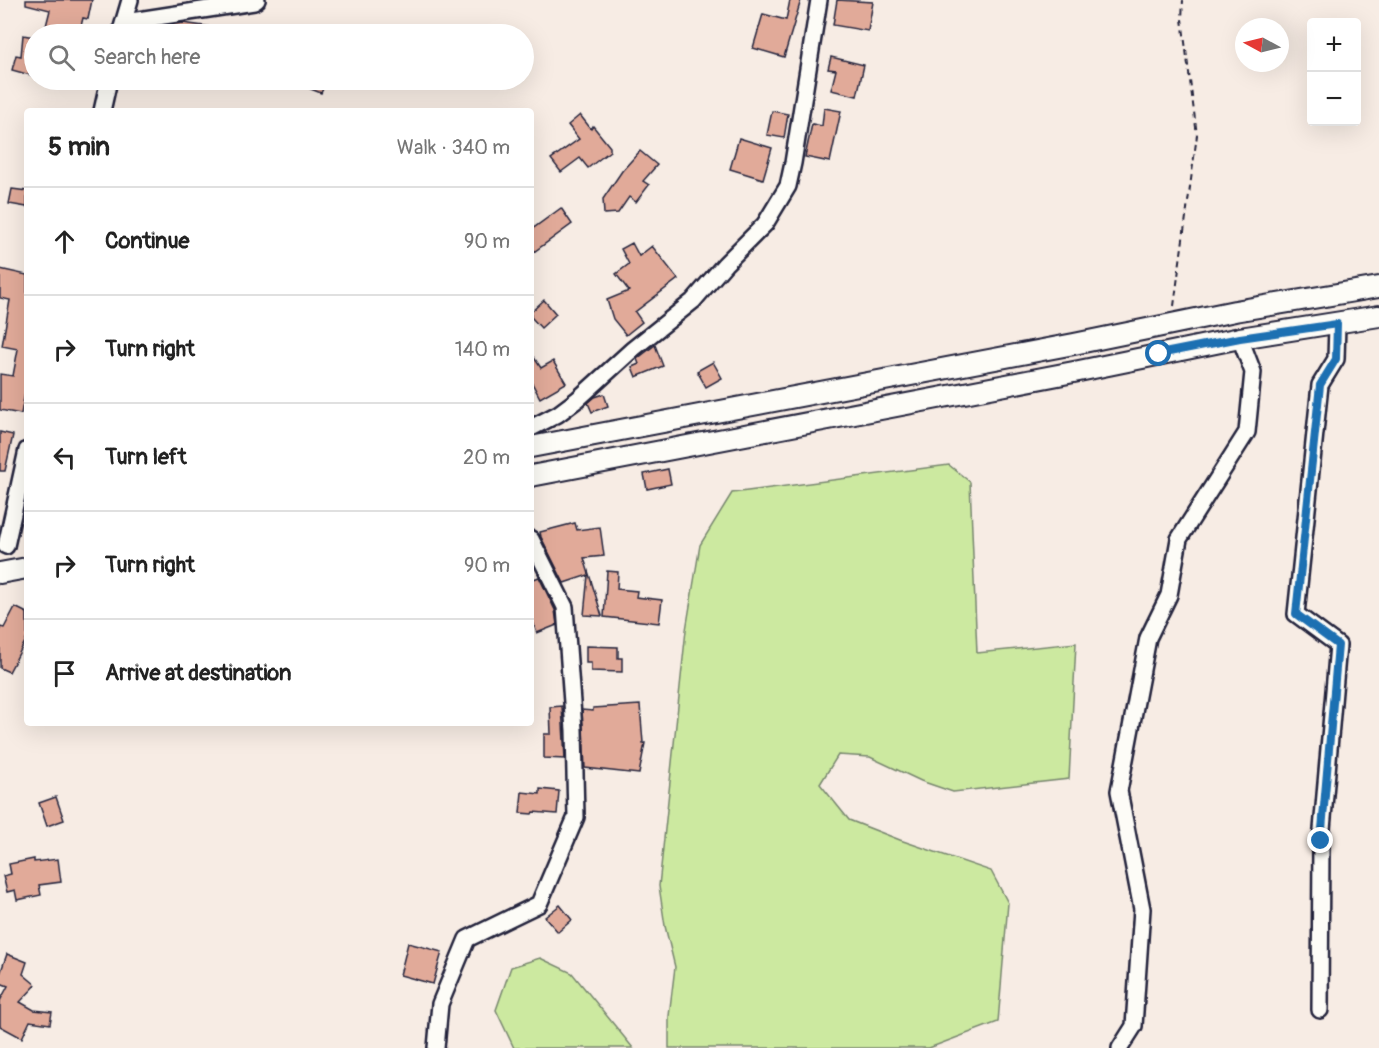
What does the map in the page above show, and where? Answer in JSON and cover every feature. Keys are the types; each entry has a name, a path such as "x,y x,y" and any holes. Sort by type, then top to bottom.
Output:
{"main road":[{"path":"534,446 1235,310 1379,287"},
{"path":"534,475 1240,338 1379,316"},
{"path":"0,573 24,569"}],"street":[{"path":"124,24 130,0"},
{"path":"142,24 257,0"},
{"path":"534,426 558,414 578,399 633,349 693,301 725,264 765,224 776,209 788,186 794,163 819,0"},
{"path":"103,108 107,90"},
{"path":"1320,1010 1321,841 1338,645 1296,614 1320,385 1336,359 1337,324"},
{"path":"1120,1048 1134,1026 1142,909 1119,791 1148,638 1168,595 1179,538 1247,432 1253,372 1240,338"},
{"path":"6,546 24,464"},
{"path":"436,1048 440,1004 467,939 539,904 576,817 574,730 565,608 534,545"}],"path":[{"path":"1171,324 1197,135 1182,19 1183,0"}],"green space":[{"path":"949,465 970,482 977,653 1076,643 1069,779 953,792 921,781 870,757 838,755 820,784 849,820 991,871 1008,903 998,1022 929,1048 669,1048 669,1016 675,967 665,926 659,886 686,630 700,545 732,493"},
{"path":"540,958 572,973 633,1048 514,1048 496,1010 511,967"}],"building":[{"path":"26,0 92,0 88,19 83,18 82,24 46,24 50,10 26,4"},
{"path":"790,0 801,0 784,57 753,48 763,14 786,20"},
{"path":"837,0 873,2 868,31 833,25"},
{"path":"23,35 24,73 12,70 16,55 21,56"},
{"path":"831,57 864,65 857,96 831,90 836,70 828,69"},
{"path":"824,108 841,111 830,162 805,157 812,124 822,126"},
{"path":"772,111 788,114 784,138 767,135"},
{"path":"580,115 591,129 593,126 610,147 610,151 588,168 580,158 561,172 551,159 579,139 568,125"},
{"path":"739,138 772,148 763,179 730,169"},
{"path":"640,151 657,165 643,181 649,185 636,202 629,197 618,213 604,214 603,199 622,171"},
{"path":"12,189 24,191 24,206 9,204"},
{"path":"561,208 572,224 534,252 534,228"},
{"path":"632,243 639,256 652,246 678,279 635,312 642,322 626,335 613,319 607,300 629,291 616,274 629,264 621,249"},
{"path":"0,269 24,274 24,398 21,414 0,410 0,374 13,376 18,349 2,346 10,300 0,298"},
{"path":"544,300 556,314 541,328 534,320 534,309"},
{"path":"655,345 663,366 636,377 632,367 639,364 637,359"},
{"path":"534,358 541,368 553,361 566,383 540,398 534,387"},
{"path":"713,362 722,378 706,387 697,371"},
{"path":"604,394 608,406 592,412 588,403"},
{"path":"0,432 13,435 5,471 0,471"},
{"path":"668,469 671,484 647,489 644,474"},
{"path":"575,523 577,530 600,527 604,556 584,558 602,616 584,615 588,575 564,583 541,537 540,532"},
{"path":"607,571 618,572 617,589 637,591 636,597 662,600 659,623 604,617"},
{"path":"539,577 555,610 557,625 537,633 534,625 534,579"},
{"path":"15,607 24,612 24,644 9,672 0,668 0,627 4,628"},
{"path":"586,646 618,647 618,658 622,658 622,672 591,671 591,663 586,663"},
{"path":"640,705 643,743 645,743 639,774 585,768 582,710 593,711 593,708"},
{"path":"562,706 565,759 544,758 544,734 551,734 550,707"},
{"path":"540,789 559,791 557,814 520,813 522,792 540,794"},
{"path":"56,797 64,820 47,826 39,803"},
{"path":"34,859 34,862 58,859 61,882 39,885 41,895 17,900 15,890 7,892 3,876 11,874 9,864"},
{"path":"560,905 572,920 558,932 545,917"},
{"path":"408,943 442,952 433,984 400,975"},
{"path":"7,954 27,962 23,974 36,985 20,1002 34,1010 52,1012 50,1024 30,1021 22,1038 0,1026 0,1001 8,986 0,983 0,974"}],"route":[{"path":"1159,354 1240,338 1337,324 1336,359 1320,385 1296,614 1338,645 1321,841"}]}
